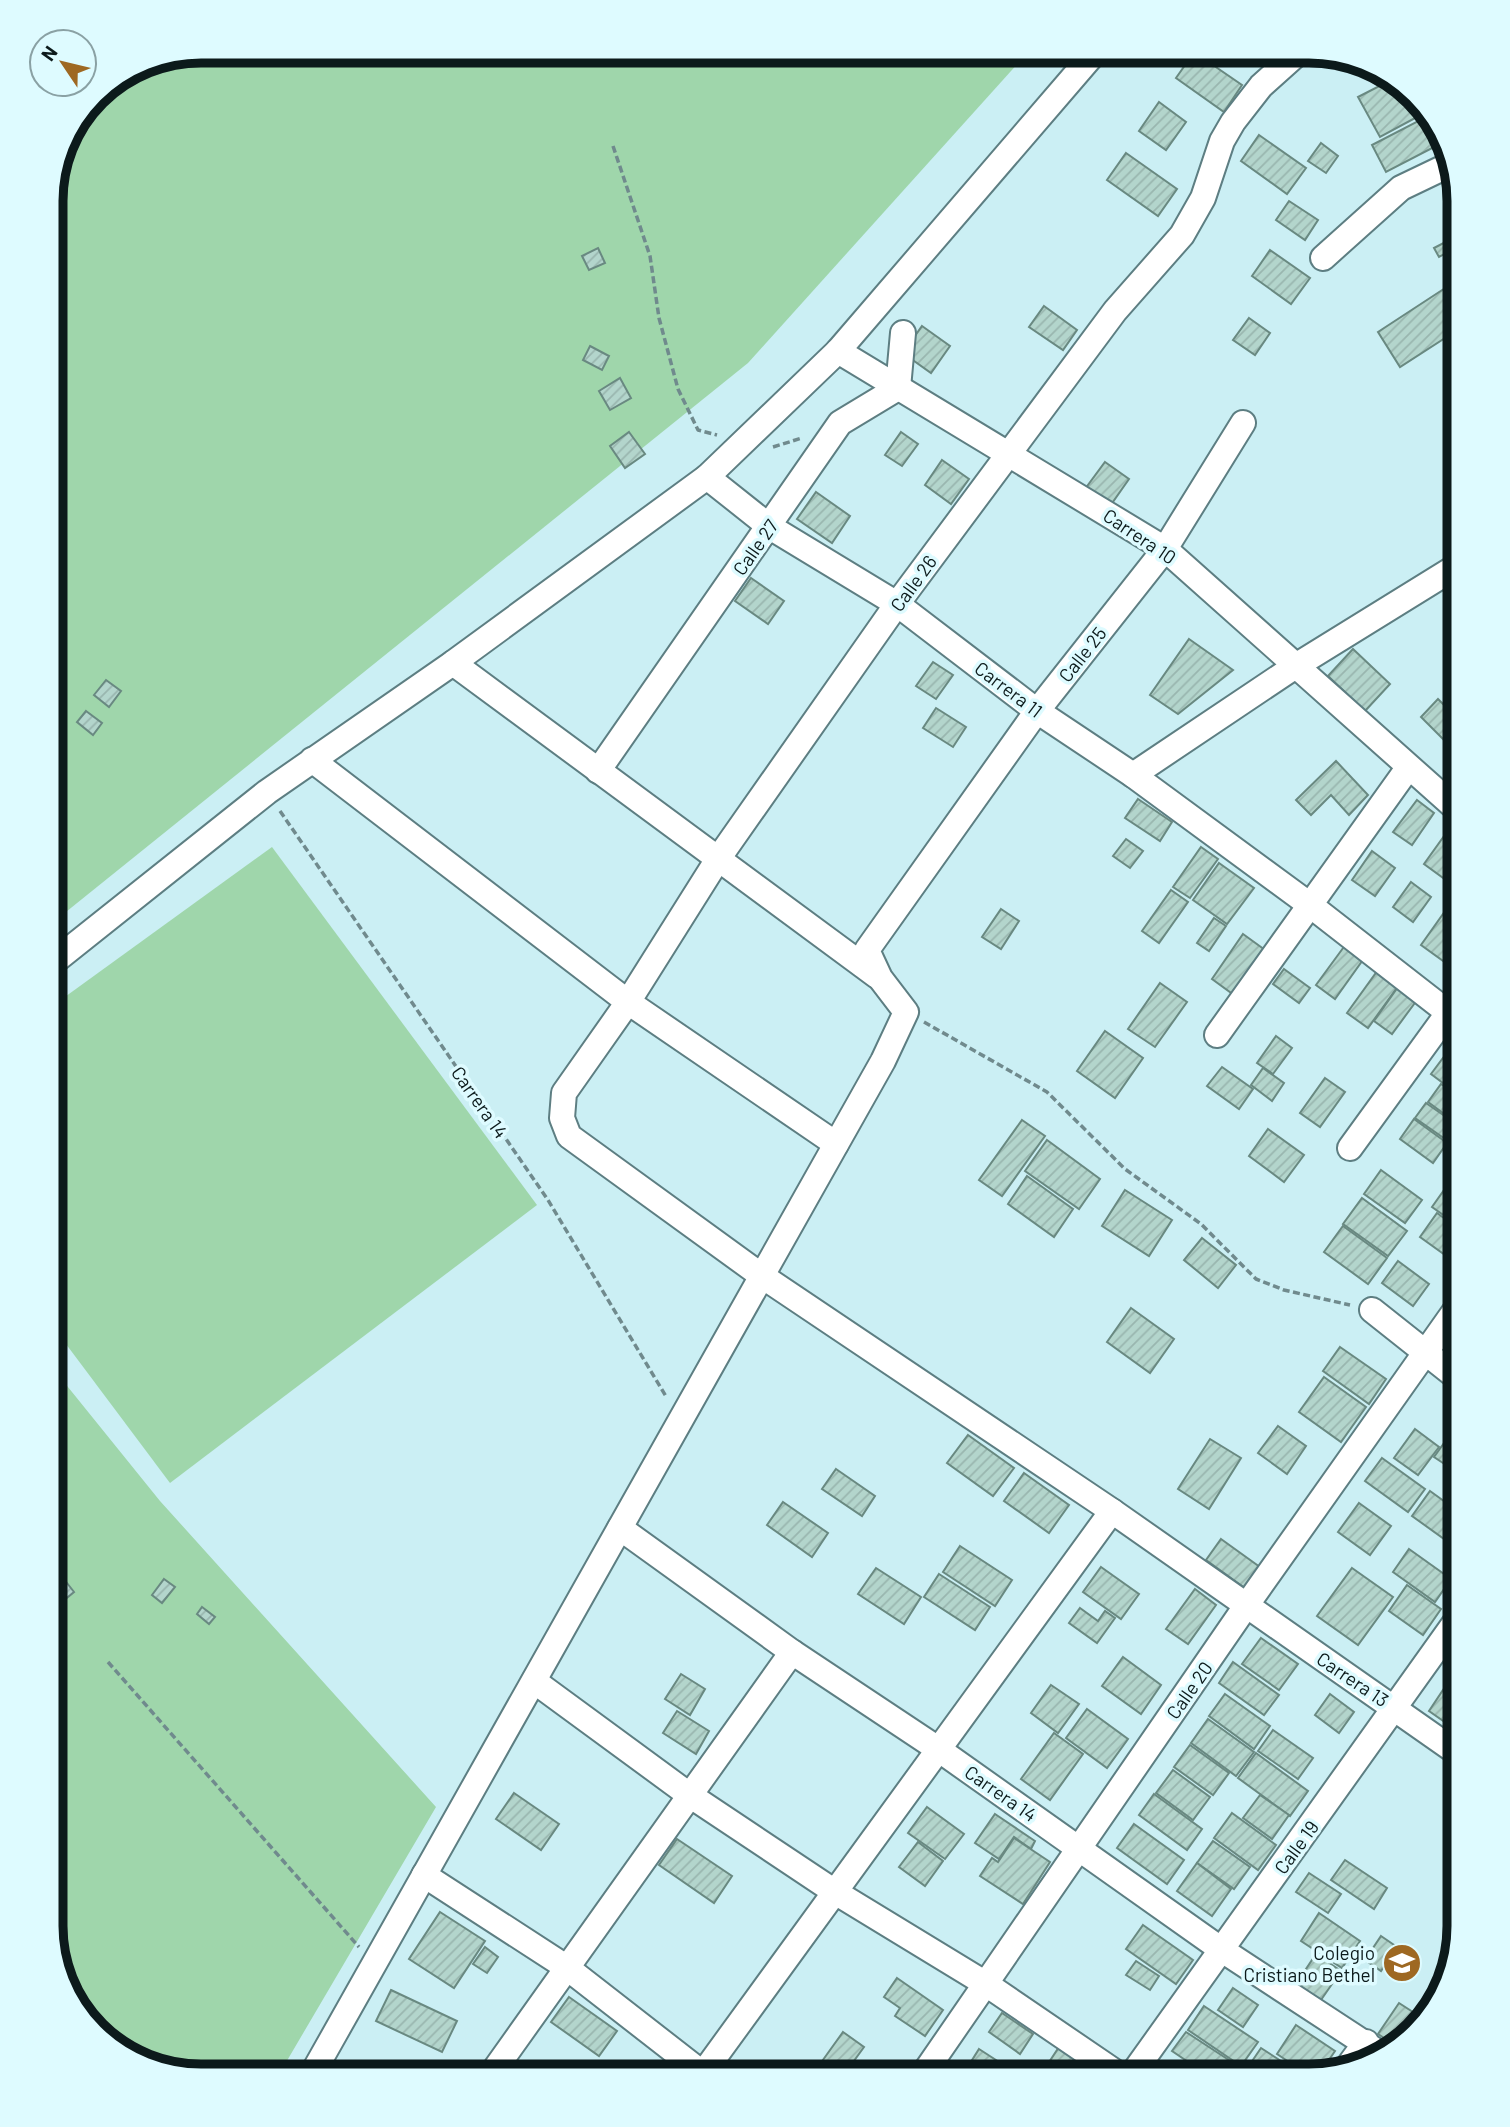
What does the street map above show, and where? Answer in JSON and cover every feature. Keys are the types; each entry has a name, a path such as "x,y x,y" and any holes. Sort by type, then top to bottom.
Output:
{"street":[{"path":"63,954 267,792 453,663 707,477 838,351 1086,63"},
{"name":"Calle 26","path":"762,1276 569,1136 562,1118 564,1093 628,1002 718,859 897,604 1115,311 1182,236 1203,198 1222,141 1233,122 1261,86 1287,63"},
{"path":"1323,258 1401,188 1442,167"},
{"path":"898,388 903,333"},
{"name":"Carrera 10","path":"838,351 1165,549 1447,801"},
{"name":"Calle 27","path":"598,771 840,423 898,388"},
{"name":"Calle 25","path":"880,978 867,950 1037,711 1165,549 1243,423"},
{"name":"Carrera 11","path":"707,477 770,527 897,604 1037,711 1133,775 1447,1005"},
{"path":"1133,775 1294,667 1447,572"},
{"path":"318,2064 883,1061 906,1012 880,978 453,663"},
{"path":"312,760 628,1002 836,1144"},
{"path":"1217,1035 1408,768"},
{"path":"1350,1148 1447,1021"},
{"name":"Carrera 13","path":"762,1276 1112,1511 1447,1745"},
{"path":"1373,1310 1447,1370"},
{"name":"Calle 20","path":"930,2064 1246,1606 1447,1324"},
{"path":"711,2064 1112,1511"},
{"name":"Carrera 14","path":"620,1528 792,1652 939,1749 1222,1950 1373,2048"},
{"name":"Calle 19","path":"1140,2064 1447,1634"},
{"path":"498,2064 688,1794 792,1652"},
{"path":"534,1681 688,1794 835,1892 985,1984 1103,2064"},
{"path":"424,1875 566,1967 689,2064"}],"path":[{"path":"613,146 650,256 659,318 678,389 698,430 771,448 807,436"},
{"name":"Carrera 14","path":"267,792 548,1200 680,1421"},
{"path":"906,1012 1047,1092 1125,1169 1200,1224 1256,1279 1284,1290 1373,1310"},
{"path":"108,1662 374,1964"}],"green space":[{"path":"201,63 1018,63 748,363 63,914 63,192 77,140 97,110 110,97 148,74 183,64"},
{"path":"272,847 537,1205 170,1483 63,1340 63,998"},
{"path":"63,1381 160,1501 436,1807 285,2064 192,2064 157,2057 117,2035 92,2010 74,1979 64,1944 63,1926"}],"building":[{"path":"1187,63 1210,63 1242,85 1224,112 1176,78"},
{"path":"1382,85 1417,117 1380,137 1358,97"},
{"path":"1159,102 1186,122 1166,150 1139,131"},
{"path":"1420,120 1435,146 1386,172 1372,145"},
{"path":"1259,135 1306,168 1287,194 1241,161"},
{"path":"1321,143 1338,156 1326,173 1308,161"},
{"path":"1126,153 1177,189 1158,216 1107,180"},
{"path":"1289,201 1318,220 1305,240 1276,220"},
{"path":"1447,241 1447,253 1439,257 1434,248"},
{"path":"598,248 605,263 589,270 582,256"},
{"path":"1270,250 1310,278 1291,304 1252,276"},
{"path":"1447,287 1447,337 1400,367 1378,332"},
{"path":"1044,306 1077,330 1063,350 1029,327"},
{"path":"1249,318 1270,333 1255,355 1233,340"},
{"path":"922,326 950,346 931,373 903,353"},
{"path":"590,346 609,356 602,370 583,360"},
{"path":"620,378 631,398 610,410 599,391"},
{"path":"629,432 645,454 625,468 610,446"},
{"path":"901,432 918,444 902,466 885,455"},
{"path":"942,460 969,479 951,504 925,485"},
{"path":"1105,462 1129,479 1110,506 1085,489"},
{"path":"816,492 850,516 832,543 797,519"},
{"path":"751,578 784,601 768,624 735,601"},
{"path":"1189,639 1233,670 1178,714 1150,695"},
{"path":"1353,649 1390,684 1365,711 1328,676"},
{"path":"933,662 953,675 936,699 916,686"},
{"path":"106,680 121,691 109,707 94,695"},
{"path":"1438,699 1447,708 1446,742 1421,717"},
{"path":"936,708 966,727 953,747 923,728"},
{"path":"86,711 102,723 93,735 77,722"},
{"path":"1336,761 1368,795 1349,815 1331,795 1311,815 1296,800"},
{"path":"1138,799 1172,822 1160,841 1125,818"},
{"path":"1417,800 1434,813 1412,845 1393,832"},
{"path":"1447,832 1446,880 1424,864"},
{"path":"1126,839 1143,851 1130,868 1113,856"},
{"path":"1201,847 1218,859 1190,898 1173,887"},
{"path":"1372,851 1395,868 1375,896 1352,880"},
{"path":"1219,863 1254,888 1227,924 1193,900"},
{"path":"1411,882 1431,897 1413,922 1393,907"},
{"path":"1171,890 1188,902 1159,943 1142,931"},
{"path":"1447,908 1446,963 1421,945"},
{"path":"1001,909 1019,921 1001,949 982,937"},
{"path":"1214,918 1226,926 1209,951 1197,943"},
{"path":"1243,934 1265,950 1234,995 1212,979"},
{"path":"1346,944 1365,957 1335,999 1316,985"},
{"path":"1284,969 1310,988 1299,1003 1273,984"},
{"path":"1378,970 1399,985 1368,1028 1347,1013"},
{"path":"1160,983 1187,1002 1155,1047 1128,1029"},
{"path":"1398,987 1417,1000 1392,1034 1374,1021"},
{"path":"1105,1031 1143,1058 1115,1098 1077,1071"},
{"path":"1276,1036 1292,1048 1273,1074 1257,1063"},
{"path":"1443,1058 1447,1061 1447,1086 1431,1074"},
{"path":"1222,1067 1253,1089 1239,1109 1207,1086"},
{"path":"1263,1068 1284,1083 1272,1101 1251,1085"},
{"path":"1325,1078 1345,1092 1320,1127 1300,1113"},
{"path":"1441,1084 1447,1088 1447,1116 1428,1102"},
{"path":"1426,1103 1447,1118 1447,1140 1415,1118"},
{"path":"1414,1119 1447,1143 1433,1163 1400,1139"},
{"path":"1022,1120 1045,1136 1002,1196 979,1180"},
{"path":"1268,1129 1304,1155 1284,1182 1249,1156"},
{"path":"1047,1140 1100,1179 1079,1209 1025,1171"},
{"path":"1381,1170 1422,1200 1405,1223 1364,1194"},
{"path":"1027,1176 1073,1209 1054,1237 1008,1204"},
{"path":"1447,1186 1447,1218 1432,1207"},
{"path":"1125,1190 1172,1220 1149,1256 1102,1226"},
{"path":"1362,1198 1407,1231 1388,1256 1343,1224"},
{"path":"1437,1213 1447,1220 1447,1256 1420,1237"},
{"path":"1343,1226 1387,1258 1368,1284 1324,1252"},
{"path":"1202,1238 1236,1265 1218,1288 1184,1260"},
{"path":"1398,1261 1429,1284 1413,1306 1382,1283"},
{"path":"1131,1308 1174,1339 1150,1373 1107,1342"},
{"path":"1340,1347 1386,1379 1369,1404 1323,1371"},
{"path":"1324,1377 1366,1407 1341,1442 1299,1412"},
{"path":"1278,1426 1306,1446 1287,1474 1258,1453"},
{"path":"1415,1429 1439,1447 1418,1475 1394,1458"},
{"path":"968,1435 1014,1468 993,1496 947,1463"},
{"path":"1210,1439 1241,1458 1209,1509 1178,1489"},
{"path":"1447,1439 1447,1466 1434,1457"},
{"path":"1382,1458 1425,1489 1408,1512 1365,1481"},
{"path":"836,1469 875,1496 862,1516 822,1489"},
{"path":"1024,1473 1069,1505 1049,1533 1004,1501"},
{"path":"1430,1491 1447,1503 1447,1541 1412,1516"},
{"path":"783,1502 828,1533 812,1557 767,1525"},
{"path":"1359,1503 1391,1526 1370,1555 1338,1532"},
{"path":"1221,1539 1264,1570 1249,1591 1206,1560"},
{"path":"960,1546 1012,1580 995,1606 943,1572"},
{"path":"1409,1549 1447,1576 1447,1585 1435,1602 1393,1572"},
{"path":"1101,1567 1139,1594 1121,1619 1083,1592"},
{"path":"876,1568 921,1597 904,1624 858,1594"},
{"path":"1352,1568 1393,1597 1358,1645 1317,1616"},
{"path":"939,1574 990,1607 975,1630 924,1597"},
{"path":"63,1578 74,1592 63,1601"},
{"path":"164,1579 175,1587 162,1603 152,1595"},
{"path":"1407,1585 1441,1609 1423,1635 1389,1611"},
{"path":"1195,1589 1216,1605 1188,1644 1166,1629"},
{"path":"202,1607 215,1617 209,1624 197,1614"},
{"path":"1080,1608 1098,1621 1105,1611 1115,1618 1097,1643 1069,1623"},
{"path":"1261,1638 1298,1664 1279,1690 1242,1664"},
{"path":"1123,1657 1161,1685 1141,1714 1102,1686"},
{"path":"1233,1662 1279,1695 1264,1715 1219,1683"},
{"path":"681,1674 705,1689 690,1715 665,1699"},
{"path":"1051,1685 1079,1704 1058,1733 1031,1713"},
{"path":"1443,1690 1447,1693 1447,1724 1429,1711"},
{"path":"1225,1694 1270,1726 1254,1749 1209,1716"},
{"path":"1330,1694 1354,1712 1339,1733 1315,1715"},
{"path":"1087,1709 1128,1739 1107,1768 1066,1738"},
{"path":"677,1711 709,1731 696,1754 663,1733"},
{"path":"1208,1719 1254,1752 1236,1776 1191,1743"},
{"path":"1273,1730 1313,1758 1298,1779 1258,1751"},
{"path":"1054,1733 1083,1754 1050,1800 1021,1779"},
{"path":"1190,1745 1229,1773 1213,1795 1174,1767"},
{"path":"1256,1753 1308,1791 1290,1816 1238,1778"},
{"path":"1173,1770 1210,1797 1193,1820 1156,1793"},
{"path":"514,1793 559,1824 541,1850 496,1819"},
{"path":"1154,1794 1202,1829 1187,1850 1139,1815"},
{"path":"1260,1795 1289,1815 1272,1839 1243,1818"},
{"path":"927,1807 964,1834 945,1859 908,1833"},
{"path":"1232,1813 1276,1845 1258,1870 1214,1838"},
{"path":"995,1814 1035,1841 1031,1849 1014,1837 999,1859 975,1843"},
{"path":"1134,1824 1184,1860 1167,1884 1117,1848"},
{"path":"1014,1838 1050,1862 1023,1904 980,1876 992,1858 998,1862"},
{"path":"677,1839 732,1876 714,1903 659,1865"},
{"path":"1213,1841 1250,1867 1234,1889 1197,1863"},
{"path":"918,1842 943,1861 925,1886 899,1867"},
{"path":"1345,1860 1387,1888 1374,1909 1331,1880"},
{"path":"1197,1863 1231,1889 1212,1916 1177,1891"},
{"path":"1309,1873 1341,1894 1328,1913 1296,1892"},
{"path":"440,1912 485,1941 454,1988 409,1959"},
{"path":"1319,1913 1360,1941 1342,1968 1301,1941"},
{"path":"1143,1925 1193,1960 1176,1984 1126,1949"},
{"path":"1381,1936 1397,1947 1381,1971 1365,1960"},
{"path":"485,1947 498,1957 487,1973 473,1964"},
{"path":"1316,1954 1341,1971 1321,2000 1296,1984"},
{"path":"1136,1961 1159,1976 1150,1990 1126,1975"},
{"path":"897,1978 943,2010 925,2036 895,2016 900,2008 884,1997"},
{"path":"1233,1988 1258,2005 1243,2027 1218,2010"},
{"path":"391,1990 457,2021 442,2052 376,2021"},
{"path":"569,1997 617,2031 599,2056 551,2022"},
{"path":"1399,2003 1415,2013 1386,2039 1378,2034"},
{"path":"1204,2006 1258,2042 1242,2064 1238,2064 1188,2030"},
{"path":"1002,2013 1033,2034 1020,2054 989,2032"},
{"path":"1296,2025 1335,2051 1327,2063 1309,2064 1292,2064 1277,2054"},
{"path":"843,2032 864,2047 852,2064 820,2064"},
{"path":"1186,2032 1235,2064 1191,2064 1172,2051"},
{"path":"1059,2047 1080,2062 1078,2064 1048,2064"},
{"path":"1261,2048 1286,2064 1250,2064"},
{"path":"979,2049 999,2062 998,2064 970,2064"}],"place":[{"name":"Colegio Cristiano Bethel","path":"1402,1963"}]}
